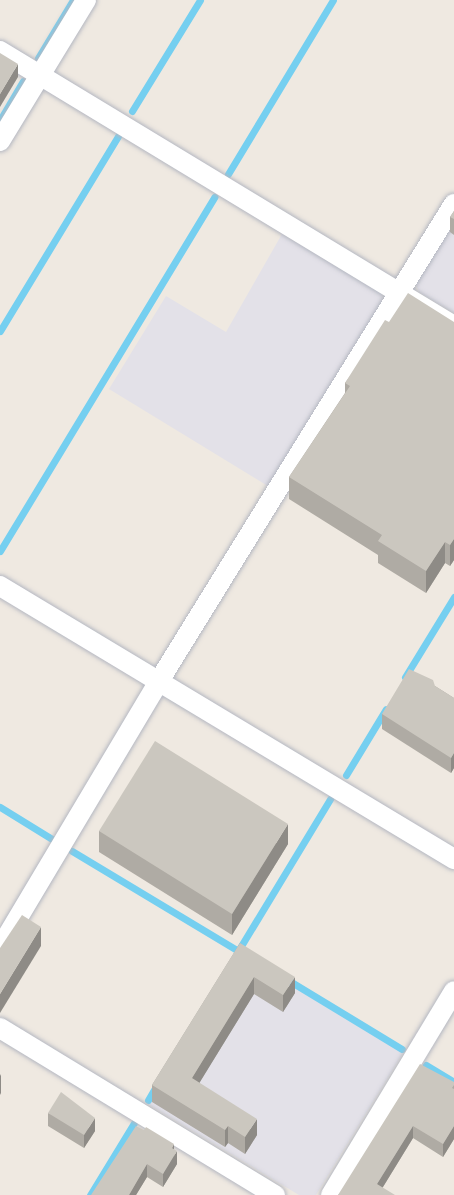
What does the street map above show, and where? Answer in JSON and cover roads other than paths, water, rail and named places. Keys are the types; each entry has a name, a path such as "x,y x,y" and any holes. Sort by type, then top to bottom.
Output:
{"street":[{"path":"0,141 86,0"},
{"path":"0,51 454,326"},
{"path":"0,948 159,681 454,204"},
{"path":"0,586 454,859"},
{"path":"331,1195 454,991"},
{"path":"0,1028 275,1195"}],"waterway":[{"path":"38,58 73,0"},
{"path":"132,111 200,0"},
{"path":"228,174 333,0"},
{"path":"0,120 23,81"},
{"path":"0,331 118,136"},
{"path":"0,551 214,197"},
{"path":"405,677 454,597"},
{"path":"346,775 386,709"},
{"path":"238,951 330,799"},
{"path":"0,807 52,839"},
{"path":"72,851 242,953"},
{"path":"288,980 402,1049"},
{"path":"426,1065 454,1082"},
{"path":"148,1100 156,1086"},
{"path":"90,1195 134,1123"}]}
